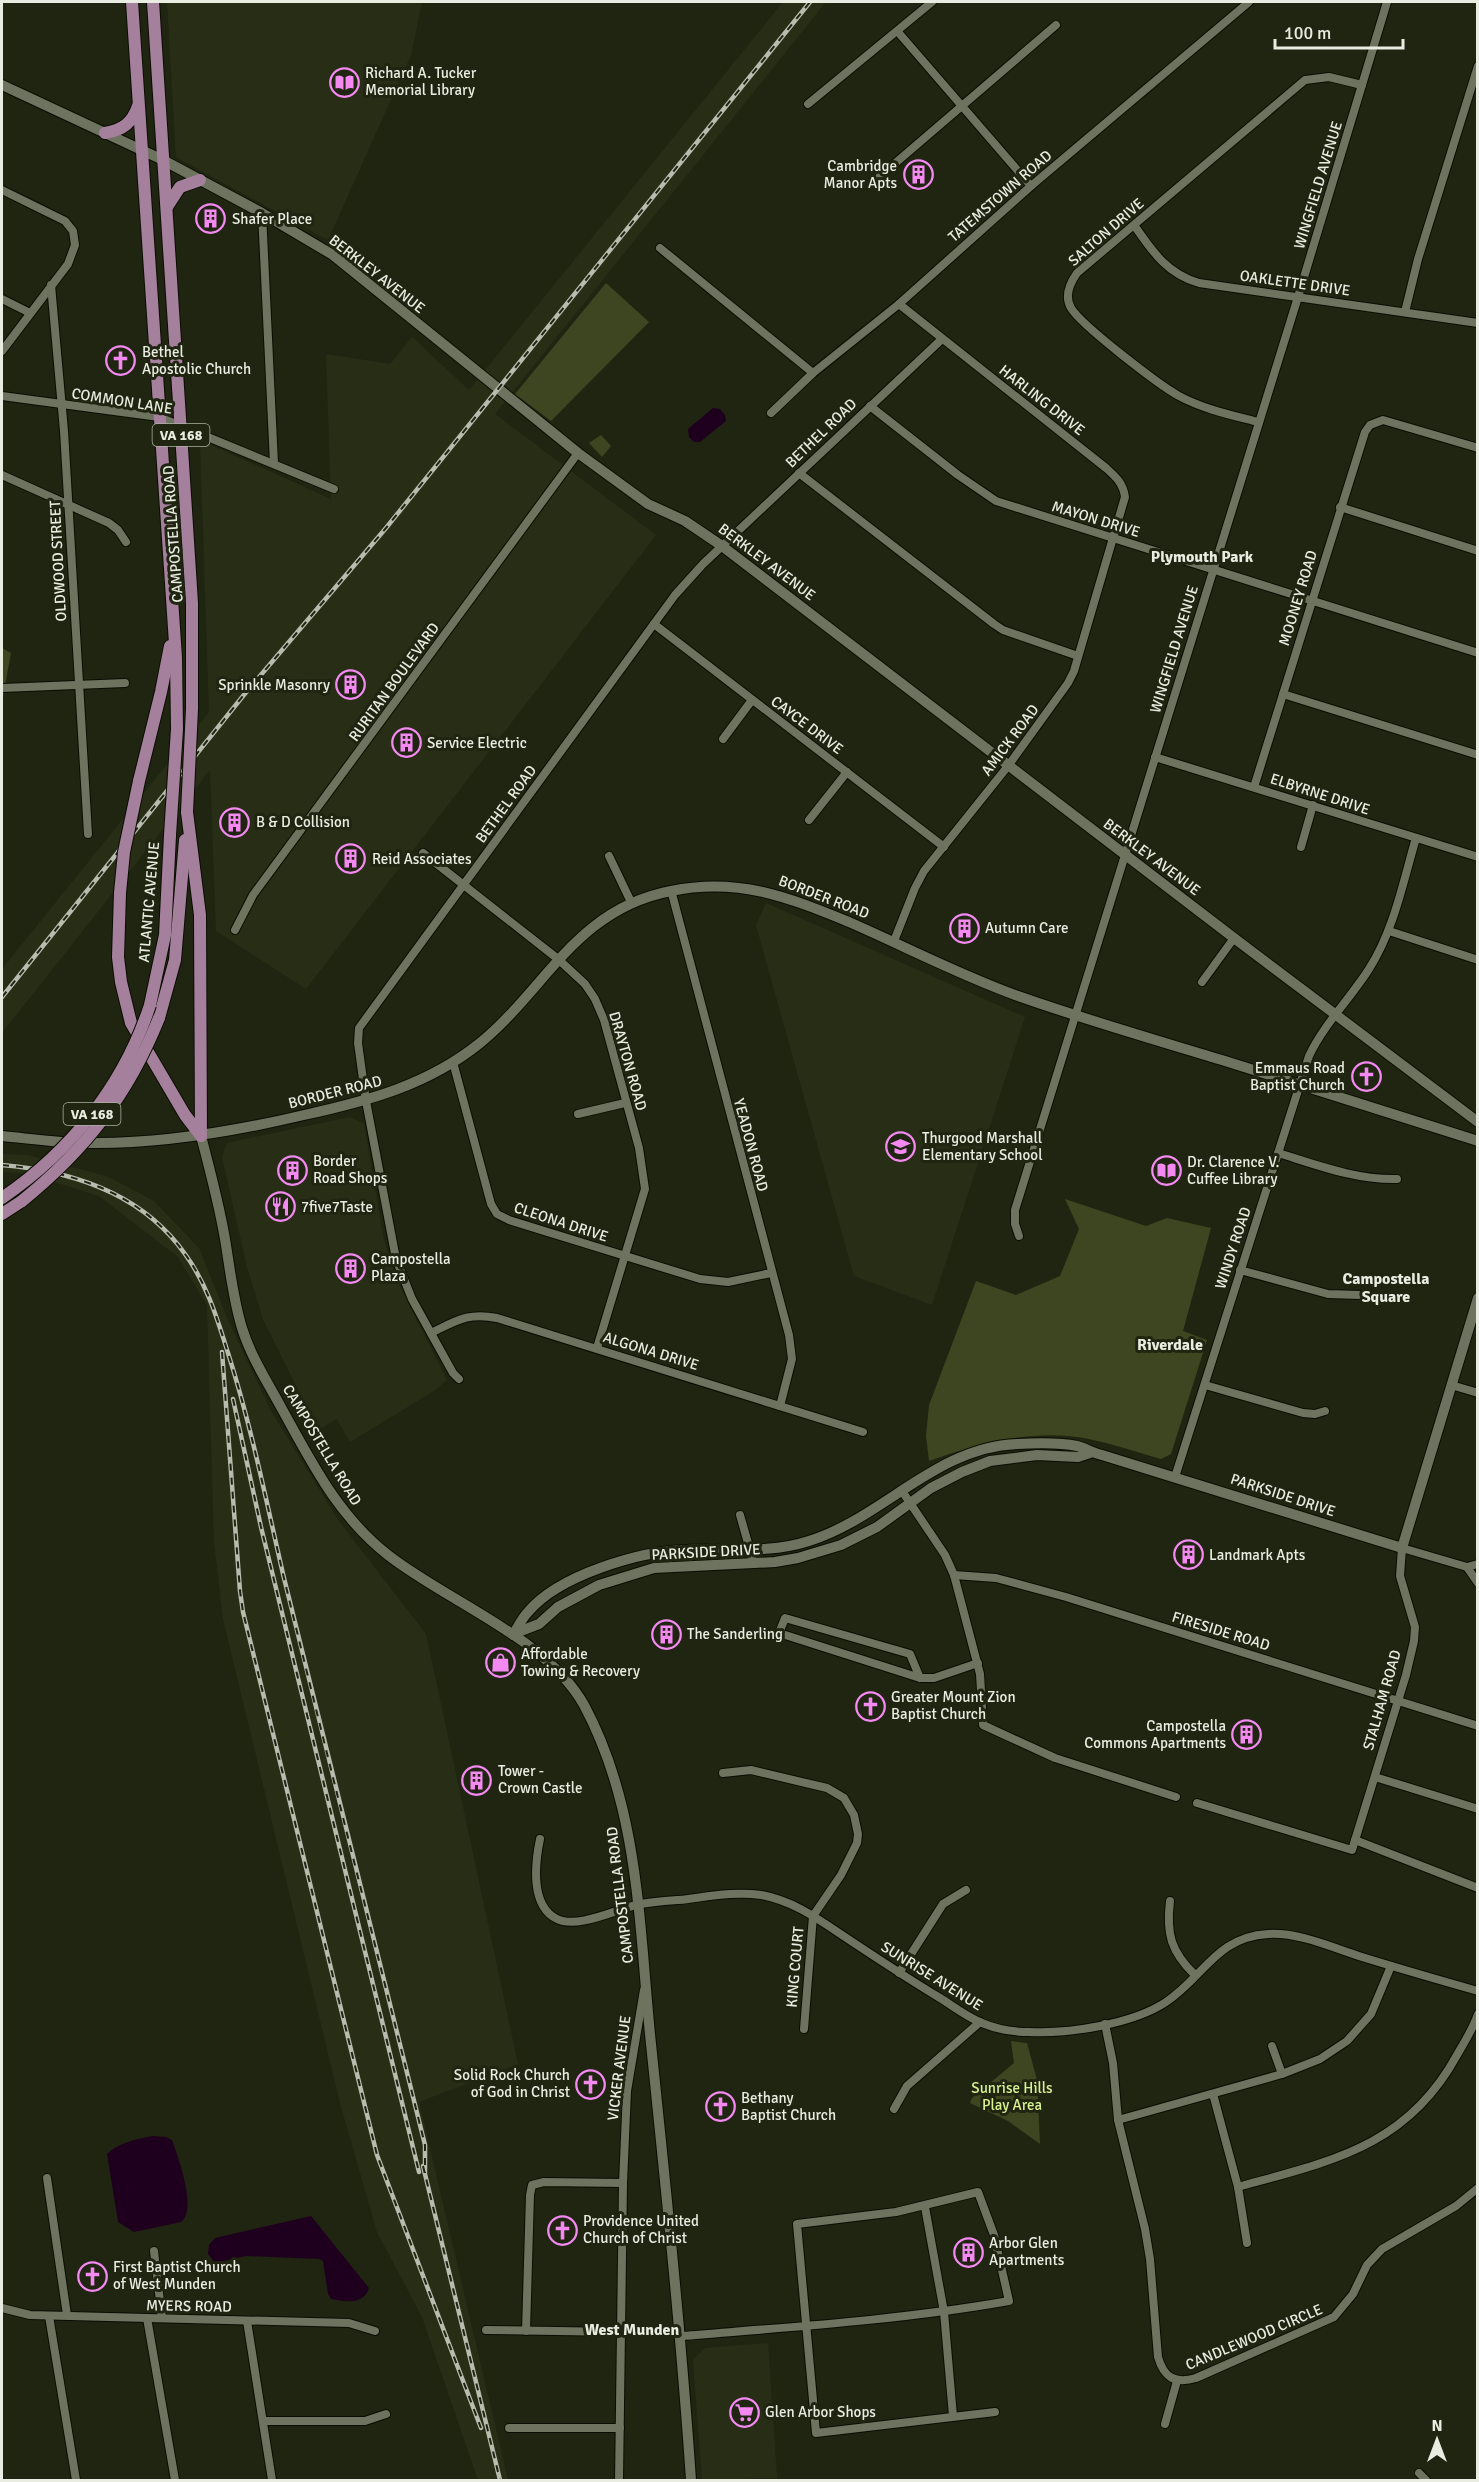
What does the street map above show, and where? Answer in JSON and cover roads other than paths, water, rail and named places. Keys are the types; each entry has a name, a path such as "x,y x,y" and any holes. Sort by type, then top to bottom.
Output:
{"main road":[{"name":"CAMPOSTELLA ROAD","path":"132,2 173,624"},
{"name":"CAMPOSTELLA ROAD","path":"153,2 192,603 192,709 188,812"},
{"path":"105,133 127,125 139,102"},
{"path":"166,208 180,187 200,180"},
{"path":"173,624 161,692 124,852 118,957 131,1023 185,1115 201,1136"},
{"name":"ATLANTIC AVENUE","path":"2,1198 46,1166 86,1122 102,1101 126,1061 150,1005 165,935 177,729 173,624"},
{"path":"188,812 201,924 201,1136"},
{"name":"ATLANTIC AVENUE","path":"2,1214 22,1201 64,1165 95,1132 126,1088 148,1044 168,988 179,931 188,812"}],"street":[{"path":"808,104 932,2"},
{"name":"TATEMSTOWN ROAD","path":"771,413 813,373 899,304 1031,186 1249,2"},
{"name":"WINGFIELD AVENUE","path":"1019,1236 1015,1224 1015,1210 1387,2"},
{"path":"878,178 1056,25"},
{"path":"898,32 1031,186"},
{"path":"1405,312 1418,259 1478,66"},
{"name":"SALTON DRIVE","path":"1258,423 1200,406 1177,395 1085,323 1070,306 1068,290 1077,273 1305,80 1329,77 1362,85"},
{"name":"BERKLEY AVENUE","path":"2,85 163,160 262,213 333,255 578,453 648,504 685,521 722,546 1334,1015 1475,1119"},
{"path":"2,190 65,221 70,225 74,237 72,257 2,351"},
{"path":"262,213 274,463"},
{"name":"OAKLETTE DRIVE","path":"1134,225 1160,260 1185,279 1199,283 1478,323"},
{"path":"660,248 813,373"},
{"name":"OLDWOOD STREET","path":"51,285 64,431 88,834"},
{"path":"2,299 30,314"},
{"name":"HARLING DRIVE","path":"899,304 1119,479 1124,488 1125,497 1114,539"},
{"name":"BETHEL ROAD","path":"459,1379 453,1373 412,1299 396,1259 366,1101 358,1043 359,1028 682,586 942,339"},
{"name":"COMMON LANE","path":"2,396 159,417 334,489"},
{"name":"MAYON DRIVE","path":"870,406 958,475 996,501 1478,653"},
{"name":"MOONEY ROAD","path":"1254,787 1365,432 1377,421 1392,421 1478,448"},
{"name":"RURITAN BOULEVARD","path":"236,930 253,896 578,453"},
{"path":"799,473 1003,630 1078,656"},
{"path":"2,476 114,526 126,542"},
{"path":"1340,507 1478,551"},
{"name":"AMICK ROAD","path":"894,941 919,880 1008,766 1061,693 1074,671 1114,539"},
{"name":"CAYCE DRIVE","path":"654,624 944,847"},
{"path":"2,688 125,683"},
{"path":"1283,694 1478,755"},
{"path":"723,739 752,700"},
{"name":"ELBYRNE DRIVE","path":"1155,757 1478,857"},
{"path":"809,820 846,772"},
{"path":"1300,847 1313,805"},
{"name":"WINDY ROAD","path":"1175,1477 1298,1084 1314,1045 1369,969 1389,932 1416,838"},
{"name":"DRAYTON ROAD","path":"423,853 558,959 585,984 595,999 604,1020 639,1148 645,1189 597,1348"},
{"path":"609,856 632,904"},
{"name":"BORDER ROAD","path":"2,1136 98,1143 201,1136 366,1101 416,1083 479,1044 509,1017 558,959 589,929 632,904 671,891 716,886 762,891 805,904 1013,994 1478,1141"},
{"name":"YEADON ROAD","path":"671,891 792,1352 791,1365 780,1406"},
{"path":"1389,932 1478,960"},
{"path":"1202,981 1234,938"},
{"name":"CLEONA DRIVE","path":"453,1062 491,1204 497,1214 508,1220 715,1282 740,1281 771,1273"},
{"path":"578,1114 625,1103"},
{"path":"1461,1135 1475,1119"},
{"name":"CAMPOSTELLA ROAD","path":"201,1136 215,1192 243,1330 252,1356 325,1484 348,1518 388,1555 454,1600 513,1635 566,1680 583,1704 601,1741 625,1811 638,1904 681,2336 691,2481"},
{"path":"1278,1153 1354,1176 1376,1180 1397,1179"},
{"path":"1240,1270 1328,1294 1360,1295"},
{"name":"STALHAM ROAD","path":"1355,1840 1414,1641 1415,1627 1400,1576 1402,1548 1478,1298"},
{"name":"ALGONA DRIVE","path":"431,1333 461,1318 484,1315 864,1432"},
{"path":"1205,1384 1303,1413 1315,1414 1325,1411"},
{"path":"1451,1385 1478,1393"},
{"name":"PARKSIDE DRIVE","path":"513,1635 529,1611 549,1594 594,1570 651,1553 685,1550 751,1551 808,1542 832,1532 923,1476 962,1456 993,1447 1015,1444 1078,1446 1090,1453 1467,1567"},
{"name":"PARKSIDE DRIVE","path":"513,1635 539,1623 558,1607 589,1590 617,1578 666,1566 754,1564 798,1558 841,1545 877,1527 931,1488 990,1461 1037,1455 1078,1457 1090,1453"},
{"path":"902,1491 912,1502 945,1555 954,1575 978,1662 983,1725 1055,1758 1176,1797"},
{"path":"740,1515 754,1564"},
{"path":"1478,1564 1467,1567 1478,1583"},
{"name":"FIRESIDE ROAD","path":"954,1575 996,1578 1066,1597 1478,1726"},
{"path":"920,1678 910,1654 785,1618 779,1633 920,1678 934,1678 978,1662"},
{"name":"KING COURT","path":"723,1773 751,1770 827,1788 844,1798 850,1806 857,1825 857,1843 841,1875 813,1916 804,2029"},
{"path":"1375,1777 1478,1809"},
{"path":"1197,1803 1352,1850 1355,1840 1478,1888"},
{"name":"SUNRISE AVENUE","path":"540,1839 535,1863 536,1878 543,1905 549,1914 558,1920 569,1922 585,1920 638,1904 740,1894 761,1895 787,1902 813,1916 899,1973 980,2022 999,2028 1031,2032 1065,2031 1105,2024 1165,2003 1226,1946 1238,1940 1266,1934 1303,1938 1478,1991"},
{"path":"899,1973 943,1904 966,1890"},
{"path":"1170,1901 1167,1921 1169,1933 1181,1962 1195,1975"},
{"path":"1118,2120 1281,2074 1320,2059 1347,2041 1371,2014 1391,1966"},
{"name":"VICKER AVENUE","path":"619,2481 623,2183 627,2091 645,1984"},
{"path":"1238,2187 1327,2162 1390,2132 1419,2108 1448,2072 1478,2014"},
{"path":"894,2109 907,2086 980,2022"},
{"name":"CANDLEWOOD CIRCLE","path":"1105,2024 1113,2063 1118,2120 1149,2249 1154,2282 1158,2357 1167,2376 1177,2381 1196,2378 1334,2317 1353,2294 1367,2265 1382,2249 1456,2206 1478,2187"},
{"path":"1272,2046 1281,2074"},
{"path":"1213,2094 1238,2187 1247,2243"},
{"path":"47,2178 67,2315"},
{"path":"526,2331 532,2185 544,2182 623,2183"},
{"path":"681,2336 806,2325 944,2312 1009,2301 994,2235 978,2192 925,2207 866,2217 797,2224 806,2325 816,2433 994,2412"},
{"path":"925,2207 944,2312 953,2416"},
{"path":"154,2251 162,2318"},
{"name":"MYERS ROAD","path":"2,2308 21,2314 49,2316 350,2322 375,2331"},
{"path":"49,2316 76,2481"},
{"path":"147,2318 175,2481"},
{"path":"247,2321 272,2481"},
{"path":"486,2330 621,2332"},
{"path":"1165,2424 1177,2381"},
{"path":"263,2421 365,2421 386,2414"},
{"path":"509,2428 620,2428"}],"railway":[{"path":"2,997 243,696 386,528 810,2"},
{"path":"2,1165 54,1173 79,1180 127,1201 148,1215 168,1233 193,1265 211,1302 251,1435 300,1646 425,2145 425,2173"},
{"path":"222,1352 243,1612 377,2155 481,2428"},
{"path":"233,1399 261,1527 419,2172"},
{"path":"423,2166 500,2480"}],"place":[{"name":"Richard A. Tucker Memorial Library","path":"344,82"},
{"name":"Cambridge Manor Apts","path":"918,175"},
{"name":"Shafer Place","path":"211,219"},
{"name":"Bethel Apostolic Church","path":"121,361"},
{"name":"Sprinkle Masonry","path":"351,685"},
{"name":"Service Electric","path":"406,743"},
{"name":"B & D Collision","path":"235,822"},
{"name":"Reid Associates","path":"351,859"},
{"name":"Autumn Care","path":"964,928"},
{"name":"Emmaus Road Baptist Church","path":"1366,1077"},
{"name":"Thurgood Marshall Elementary School","path":"901,1147"},
{"name":"Border Road Shops","path":"292,1170"},
{"name":"Dr. Clarence V. Cuffee Library","path":"1166,1171"},
{"name":"7five7Taste","path":"280,1207"},
{"name":"Campostella Plaza","path":"350,1268"},
{"name":"Landmark Apts","path":"1188,1555"},
{"name":"The Sanderling","path":"666,1634"},
{"name":"Affordable Towing & Recovery","path":"500,1663"},
{"name":"Greater Mount Zion Baptist Church","path":"870,1706"},
{"name":"Campostella Commons Apartments","path":"1247,1735"},
{"name":"Tower - Crown Castle","path":"477,1780"},
{"name":"Solid Rock Church of God in Christ","path":"591,2084"},
{"name":"Bethany Baptist Church","path":"720,2107"},
{"name":"Providence United Church of Christ","path":"562,2230"},
{"name":"Arbor Glen Apartments","path":"968,2252"},
{"name":"First Baptist Church of West Munden","path":"92,2276"},
{"name":"Glen Arbor Shops","path":"744,2412"}],"district":[{"name":"Plymouth Park","path":"1202,557"},
{"name":"Campostella Square","path":"1386,1288"},
{"name":"Riverdale","path":"1170,1345"},
{"name":"West Munden","path":"632,2330"}],"park label":[{"name":"Sunrise Hills Play Area","path":"1012,2096"}]}
